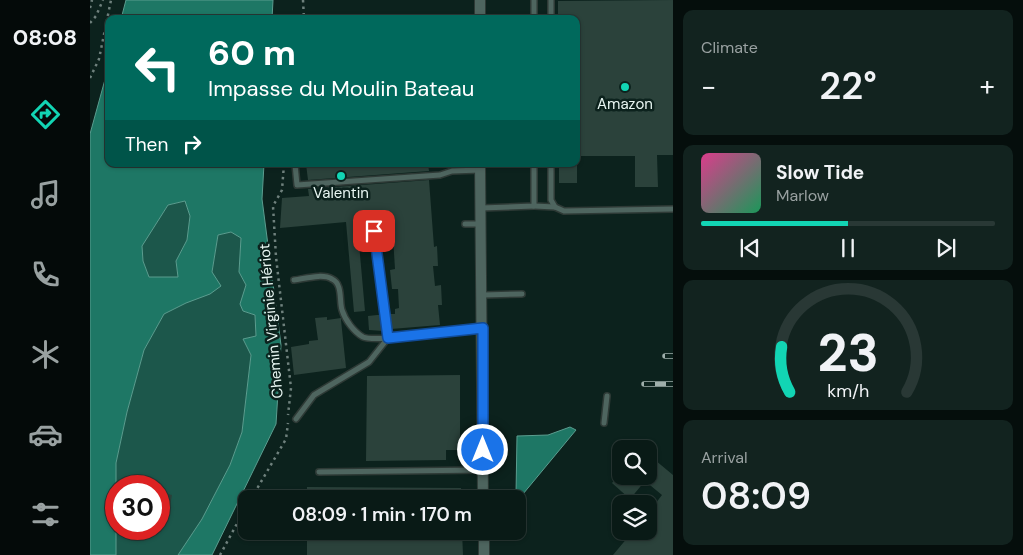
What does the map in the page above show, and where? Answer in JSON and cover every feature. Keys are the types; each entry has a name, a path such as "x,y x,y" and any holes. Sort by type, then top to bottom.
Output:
{"street":[{"path":"480,0 480,15"},
{"path":"480,167 483,328 483,490"},
{"path":"484,540 484,555"}],"lane":[{"path":"534,0 534,15"},
{"path":"551,0 551,15"},
{"path":"295,167 297,185 440,175 452,171 480,167"},
{"path":"534,167 534,206"},
{"path":"551,167 551,200 556,207"},
{"path":"481,208 534,206 556,207 564,211 673,208"},
{"path":"466,224 481,224"},
{"path":"296,419 314,395 369,362 388,338 374,231"},
{"path":"294,280 320,277 331,278 338,284 342,311 351,328 364,338 388,338 483,328"},
{"path":"482,295 522,294"},
{"path":"604,423 606,396"},
{"path":"319,472 483,470"}],"path":[{"path":"90,8 92,0"},
{"path":"90,23 96,16 102,0"},
{"path":"108,15 111,0"},
{"path":"303,0 304,15"},
{"path":"90,78 98,59 105,27"},
{"name":"Chemin Virginie Hériot","path":"256,490 286,439 291,388 276,257 273,206 282,190 284,167"},
{"path":"220,555 238,522"}],"shaded area":[{"path":"126,0 273,0 272,15 122,15"},
{"path":"105,80 105,167 264,167 262,199 281,345 276,424 244,490 238,490 238,502 212,555 178,555 202,519 230,465 242,432 251,355 243,339 256,336 255,315 243,311 240,304 246,285 239,272 241,238 231,232 218,235 212,272 221,286 210,294 164,314 144,350 127,412 116,463 116,475 105,475 105,540 116,540 116,555 90,555 90,134","holes":["185,201 190,216 187,240 176,261 178,277 149,277 143,261 142,246 168,205"]},
{"path":"186,201 190,216 187,240 176,261 178,277 149,277 143,261 141,246 168,205"},
{"path":"231,232 242,238 239,272 246,285 243,311 255,315 256,336 243,339 251,355 242,432 230,465 202,519 178,555 116,555 116,540 170,540 170,475 116,475 116,463 127,412 144,350 164,314 186,303 212,272 218,235"},
{"path":"570,427 576,430 526,490 516,490 517,436 548,435"}],"building":[{"name":"Amazon","path":"673,0 673,155 657,155 658,187 635,187 635,156 580,156 580,15 558,15 558,1"},
{"name":"Valentin","path":"306,167 428,167 429,171 308,180"},
{"path":"559,167 577,167 577,183 559,183"},
{"path":"429,180 434,247 437,246 438,266 433,266 435,286 441,285 442,305 438,305 440,325 391,329 389,314 395,314 395,309 399,308 398,289 392,289 390,270 395,269 393,237 386,238 385,218 357,221 365,311 354,312 346,222 280,228 282,198 309,196 308,189"},
{"path":"381,315 383,331 369,330 368,316"},
{"path":"327,317 327,320 341,318 346,368 294,375 291,347 309,344 309,341 318,340 315,318"},
{"path":"460,375 460,450 446,450 446,460 366,461 367,376"},
{"path":"657,462 673,475 673,555 613,555 626,540 657,540 657,502 662,495 650,485 657,485"},
{"path":"614,485 642,485 633,495 626,495"},
{"path":"307,487 461,488 461,490 307,490"},
{"path":"307,540 462,540 463,555 307,555"}],"railway":[{"path":"665,356 673,356"},
{"path":"644,384 673,384"}],"place":[{"name":"Amazon","path":"625,87"},
{"name":"Valentin","path":"341,176"}],"route":[{"path":"374,231 388,338 483,328 483,450"}]}
